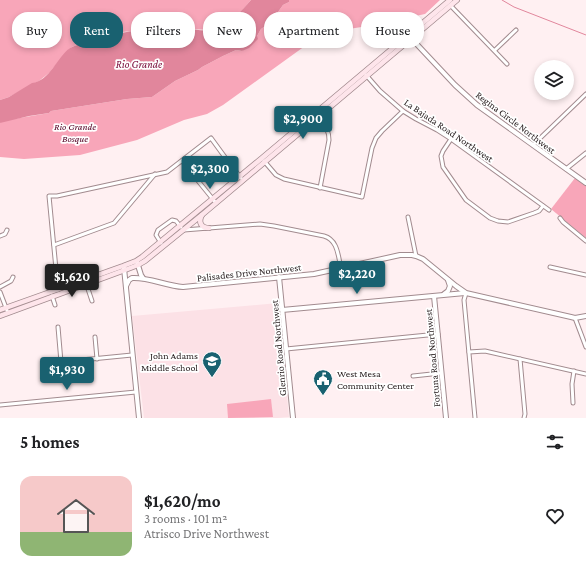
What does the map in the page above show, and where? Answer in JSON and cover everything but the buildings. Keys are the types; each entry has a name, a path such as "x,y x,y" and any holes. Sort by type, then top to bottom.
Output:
{"main road":[{"path":"424,25 450,2 457,0"},
{"path":"0,316 7,310 145,261 162,244 397,48"},
{"path":"209,228 204,227 200,223 200,219 214,200"},
{"path":"182,228 203,214"},
{"path":"0,310 7,310 52,296 58,292"}],"street":[{"path":"450,2 508,64"},
{"path":"495,50 516,30"},
{"name":"Regina Circle Northwest","path":"420,48 455,85 477,105 586,183"},
{"name":"La Bajada Road Northwest","path":"365,74 380,91 403,111 451,139 549,210"},
{"path":"534,145 586,94"},
{"path":"263,160 276,175 284,179 362,197 372,148 376,138 403,111"},
{"path":"317,115 327,128 330,140 320,188"},
{"path":"58,292 49,196 57,196 167,172 211,138 241,178"},
{"path":"451,139 441,156 443,167 466,200 490,218 508,222 539,211 543,206"},
{"path":"566,169 586,153"},
{"path":"182,160 214,200"},
{"path":"54,246 114,223 155,174"},
{"path":"408,217 416,256 426,261 466,292"},
{"path":"560,218 586,241"},
{"path":"162,244 156,236 158,230 172,220 176,221 182,228 209,228 260,224 326,236 332,240 336,246 341,268"},
{"path":"0,236 5,234 7,230"},
{"name":"Palisades Drive Northwest","path":"143,278 183,287 314,274 400,255 416,256"},
{"path":"126,286 132,278 143,278 137,263"},
{"path":"550,267 586,275"},
{"path":"124,268 139,418"},
{"path":"0,287 11,281 13,277"},
{"name":"Glenrio Road Northwest","path":"279,277 292,418"},
{"path":"444,294 448,291 450,286 447,278"},
{"path":"86,282 92,301"},
{"path":"0,292 7,310"},
{"path":"466,292 464,300 475,418"},
{"path":"282,310 466,292 575,318 586,316"},
{"path":"52,296 55,305"},
{"name":"Fortuna Road Northwest","path":"434,296 446,418"},
{"path":"575,318 586,347"},
{"path":"58,327 62,362 132,355"},
{"path":"286,349 438,334"},
{"path":"95,337 97,359"},
{"path":"469,352 485,351 586,374"},
{"path":"520,359 525,414 524,418"},
{"path":"573,403 572,384 574,371"},
{"path":"413,376 441,373"},
{"path":"0,405 136,392"}],"shaded area":[{"name":"John Adams Middle School","path":"278,303 289,417 144,418 132,316"}],"green space":[{"path":"0,0 251,0 240,12 203,12 203,30 195,29 195,12 131,12 131,31 123,32 123,12 70,12 70,48 49,73 39,81 9,97 0,100"},
{"name":"Rio Grande Bosque","path":"289,0 440,0 424,14 424,12 361,12 361,27 353,28 353,12 278,12 283,5 289,2"},
{"name":"Rio Grande Bosque","path":"264,27 264,48 302,48 223,105 207,114 184,120 137,140 80,155 24,159 0,157 0,123 2,121 49,113 51,111 127,99 152,97 175,81 223,56 236,50 242,51 245,48 256,48 256,37"},
{"path":"575,178 586,186 586,238 551,209"},
{"path":"271,399 273,417 228,418 227,404"}],"water":[{"name":"Rio Grande","path":"251,0 289,0 289,2 283,5 278,12 264,12 264,27 257,36 258,39 256,41 256,12 240,12"},
{"name":"Rio Grande","path":"195,30 203,30 203,48 249,48 242,51 236,50 223,56 175,81 152,97 127,99 51,111 49,113 0,123 0,100 9,97 32,83 44,78 70,48 123,48 123,33 131,32 131,48 195,48"}],"waterway":[{"path":"502,0 514,7 586,35"}],"place":[{"name":"John Adams Middle School","path":"212,378"},
{"name":"West Mesa Community Center","path":"323,396"}]}
